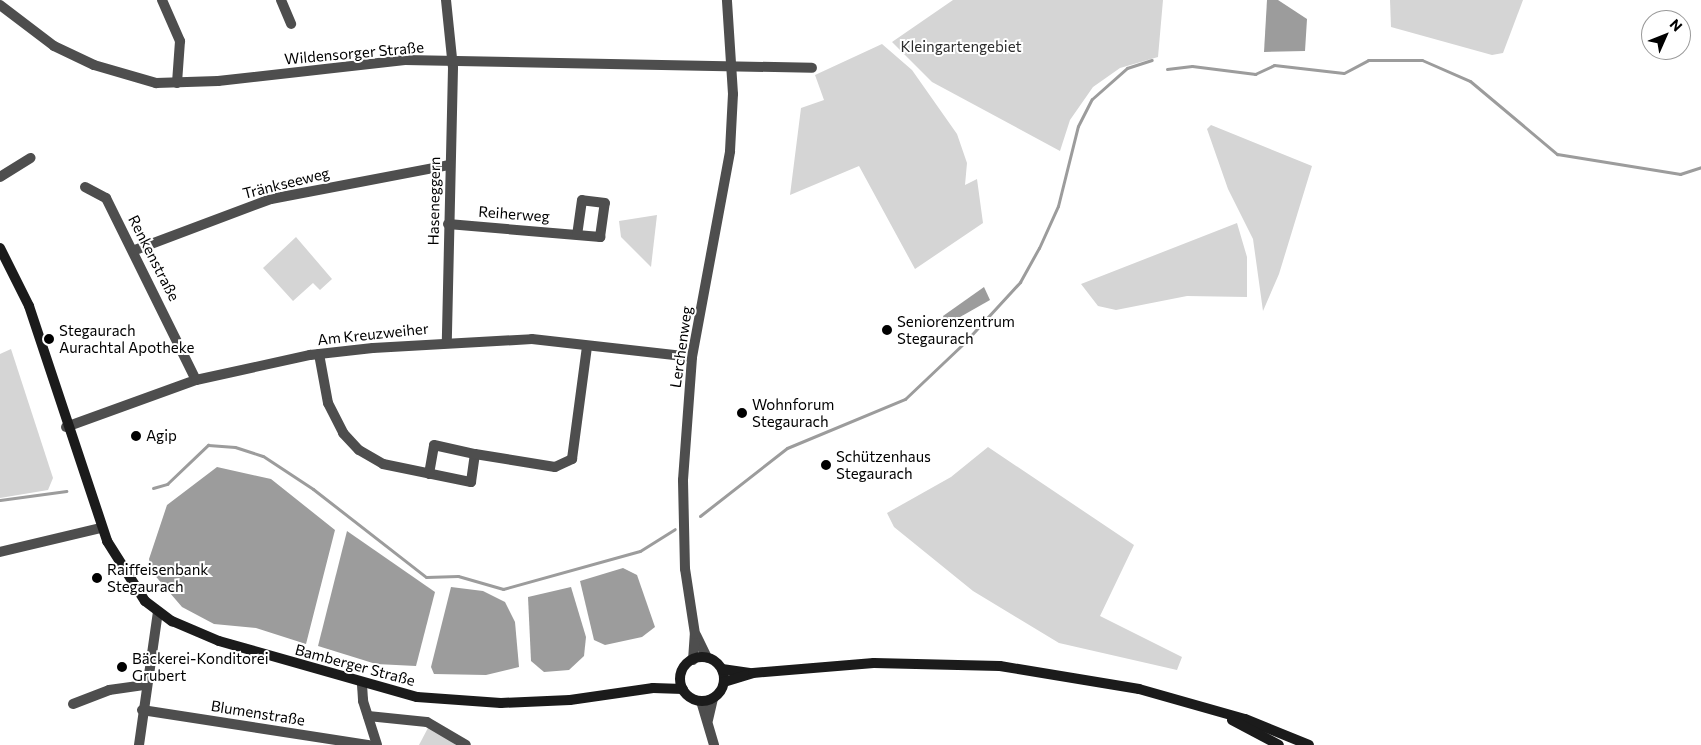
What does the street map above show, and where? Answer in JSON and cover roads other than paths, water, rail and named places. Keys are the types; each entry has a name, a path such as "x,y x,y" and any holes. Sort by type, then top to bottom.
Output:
{"main road":[{"name":"Bamberger Straße","path":"0,248 29,306 66,427 101,528 125,574 158,611 219,642 362,685 417,697 501,703 570,700 653,688 683,689"},
{"path":"753,673 724,682 713,699 701,701 683,689 681,675 693,660 707,658 722,669 753,673 874,662 1000,666 1112,683 1208,708 1309,745"},
{"path":"722,669 724,682"},
{"name":"Bamberger Straße","path":"653,688 681,675"},
{"path":"1208,708 1278,745"}],"street":[{"path":"162,0 180,42 177,82"},
{"path":"281,0 291,24"},
{"name":"Haseneggern","path":"446,0 453,61 446,342"},
{"name":"Lerchenweg","path":"693,660 695,634 685,569 683,480 692,357 730,151 732,67 727,0"},
{"name":"Wildensorger Straße","path":"0,5 54,46 94,65 156,83 405,60 732,67"},
{"path":"732,67 812,68"},
{"path":"0,177 31,158"},
{"name":"Tränkseeweg","path":"135,250 271,198 450,165"},
{"name":"Renkenstraße","path":"85,187 106,198 135,250 196,380"},
{"name":"Reiherweg","path":"448,224 577,234"},
{"name":"Am Kreuzweiher","path":"66,427 196,380 319,354 446,342 532,339 692,357"},
{"path":"429,474 434,445 554,467 572,459 587,346"},
{"path":"319,354 328,403 343,433 359,450 384,464 471,482 475,454"},
{"path":"0,552 101,528"},
{"path":"139,745 144,686 158,611"},
{"name":"Lerchenweg","path":"695,634 707,658"},
{"path":"362,685 368,716 377,745"},
{"path":"73,704 110,690 144,686"},
{"path":"708,720 713,699"},
{"path":"701,701 714,745"},
{"name":"Blumenstraße","path":"142,710 352,744 369,745"},
{"path":"368,716 427,722 466,745"}],"waterway":[{"path":"700,516 787,448 905,399 964,343 1020,282 1039,248 1058,206 1078,126 1092,99 1127,68 1152,60"},
{"path":"1167,69 1192,66 1255,74 1274,65 1344,73 1368,60 1422,60 1470,81 1557,154 1680,174 1701,167"},
{"path":"153,488 167,484 208,445 235,447 263,456 313,489 426,577 458,576 503,589 640,551 675,529"},
{"path":"0,500 66,491"}],"place":[{"name":"Seniorenzentrum Stegaurach","path":"887,330"},
{"name":"Stegaurach Aurachtal Apotheke","path":"49,339"},
{"name":"Wohnforum Stegaurach","path":"742,413"},
{"name":"Agip","path":"136,436"},
{"name":"Schützenhaus Stegaurach","path":"826,465"},
{"name":"Raiffeisenbank Stegaurach","path":"97,578"},
{"name":"Bäckerei-Konditorei Grubert","path":"122,667"}],"park label":[{"name":"Kleingartengebiet","path":"961,47"}]}
